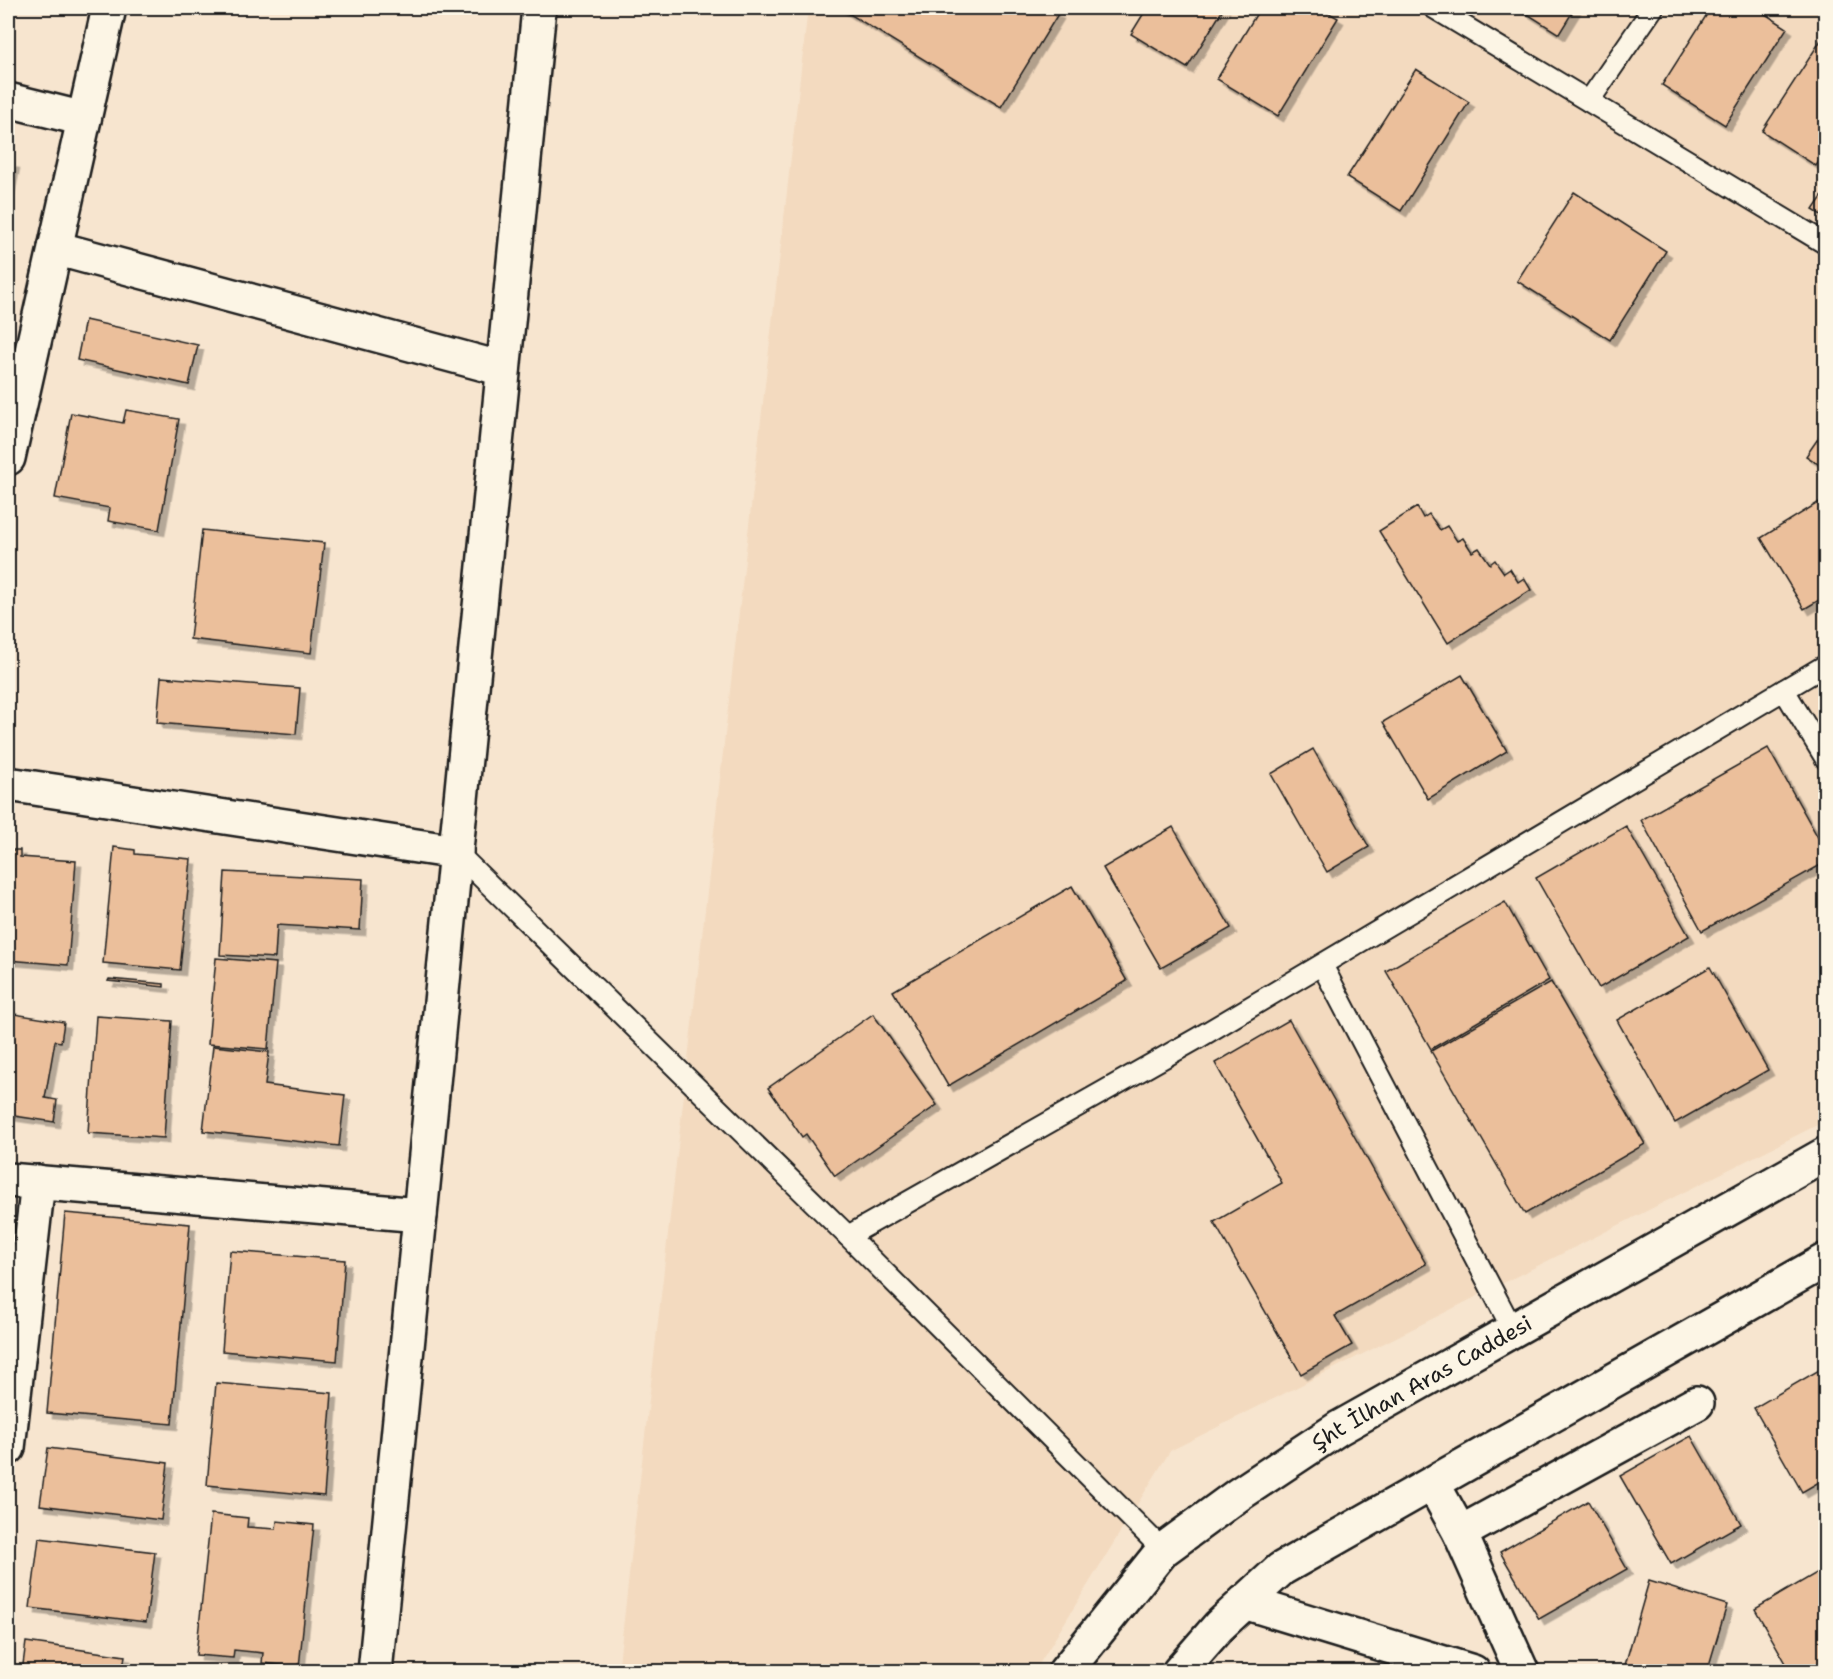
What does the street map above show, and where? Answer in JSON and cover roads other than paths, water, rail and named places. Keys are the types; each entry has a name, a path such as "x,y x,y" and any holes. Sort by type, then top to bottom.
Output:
{"street":[{"path":"8,458 109,8"},
{"path":"375,1671 539,8"},
{"path":"8,100 84,119"},
{"path":"55,248 503,369"},
{"path":"8,784 456,852"},
{"name":"Şht İlhan Aras Caddesi","path":"1065,1671 1163,1550 1238,1495 1339,1428 1826,1154"},
{"path":"8,1448 23,1181 420,1215"},
{"path":"1179,1671 1219,1626 1281,1569 1826,1260"},
{"path":"1460,1533 1697,1403"},
{"path":"1433,1484 1460,1533 1522,1671"},
{"path":"1244,1602 1473,1671"}],"lane":[{"path":"1434,8 1826,244"},
{"path":"1589,101 1653,8"},
{"path":"848,1236 1188,1044 1826,665"},
{"path":"1784,690 1826,759"},
{"path":"456,852 848,1236 1163,1550"},
{"path":"1322,965 1513,1330"}]}
